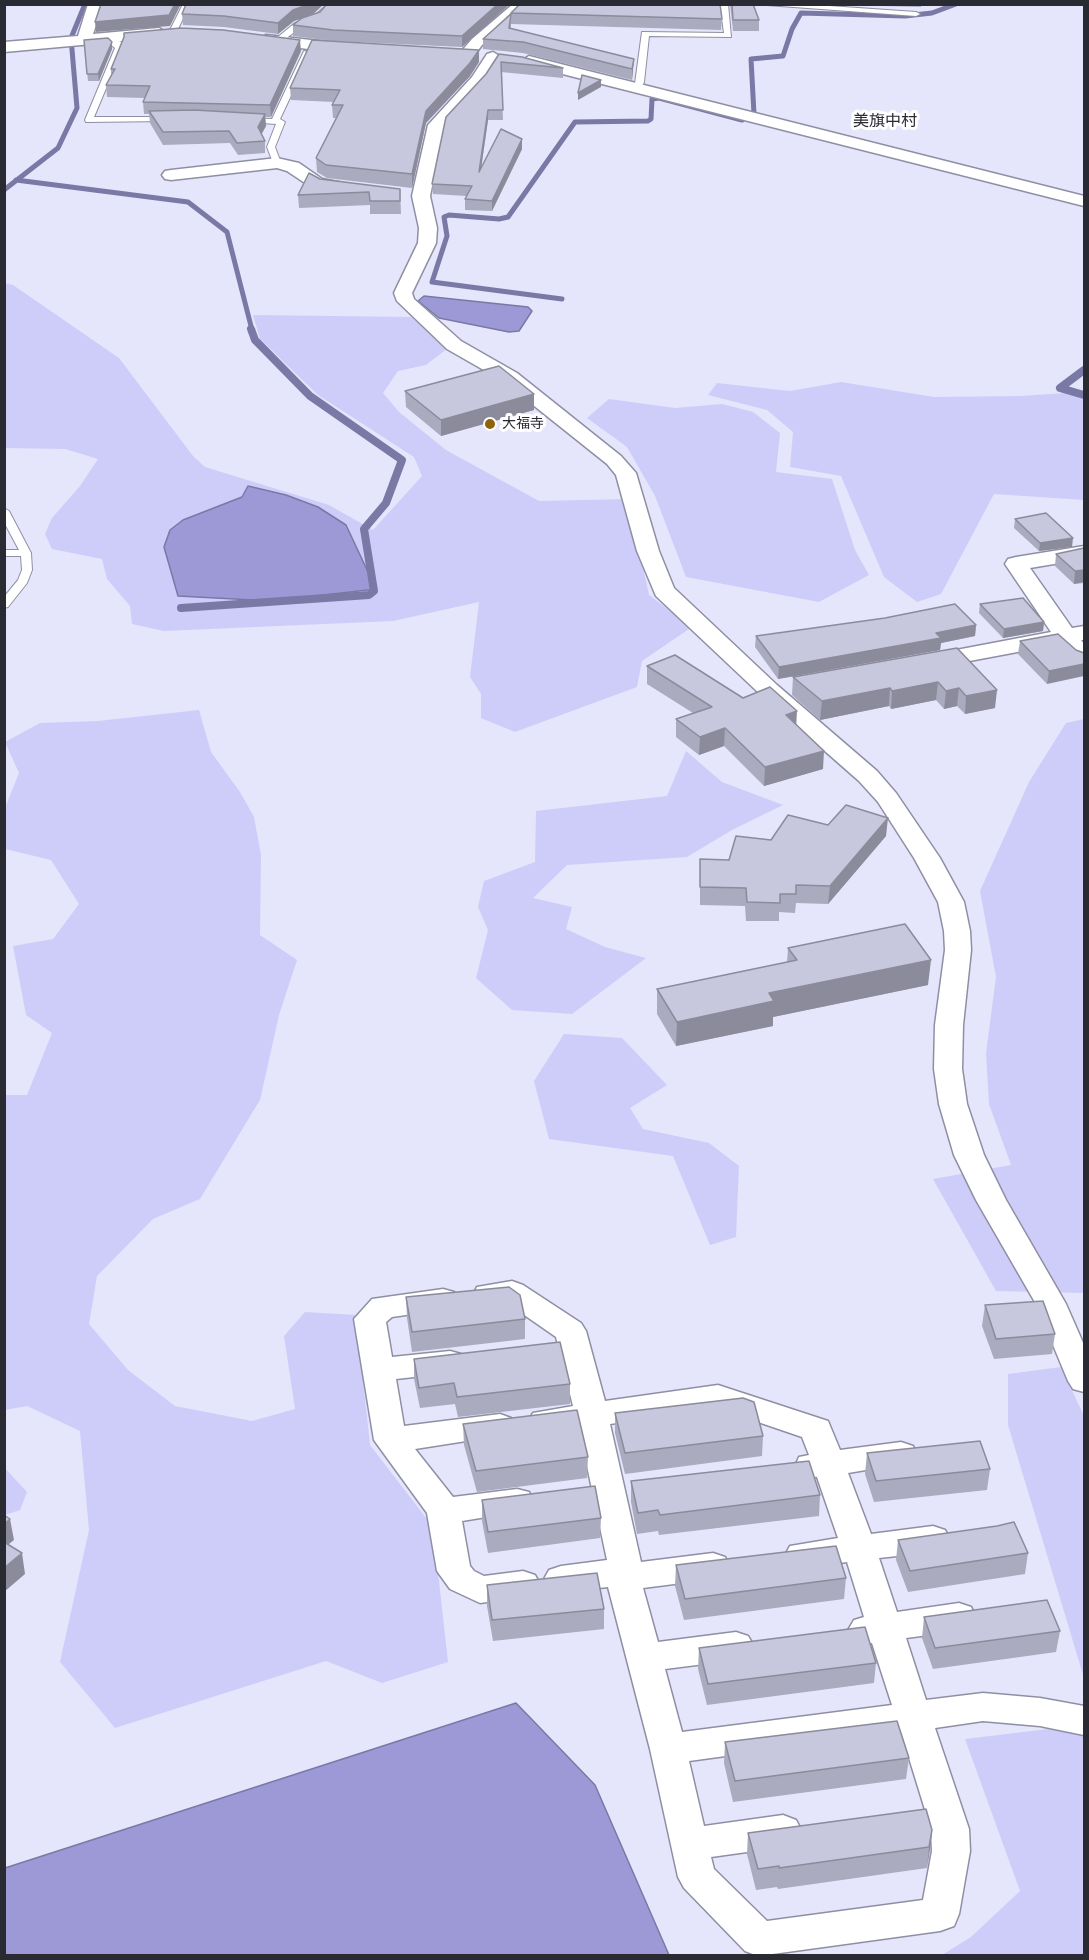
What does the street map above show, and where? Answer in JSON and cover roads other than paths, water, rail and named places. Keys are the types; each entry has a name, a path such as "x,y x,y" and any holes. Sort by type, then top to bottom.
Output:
{"street":[{"path":"82,40 96,4"},
{"path":"523,4 461,53 547,65 1084,201"},
{"path":"4,46 191,32"},
{"path":"246,37 363,49"},
{"path":"493,57 478,80 436,124 410,195 428,232 425,250 403,293 406,301 454,345 510,377 614,460 626,473 648,551 664,591 781,688 868,776 887,798 927,858 951,902 958,950 949,1025 948,1069 953,1104 969,1155 991,1200 1050,1304 1084,1381"},
{"path":"171,175 277,163 293,167 321,185 361,191"},
{"path":"1084,553 1016,564 1075,635 1084,657"},
{"path":"906,666 1075,635"},
{"path":"390,1440 592,1415 718,1396 816,1429 859,1548 912,1717 926,1812 951,1829 951,1851 940,1914 759,1939 697,1877 668,1749 623,1577 624,1560 609,1489 592,1415 570,1331 513,1292 383,1307 370,1319 390,1440 444,1511 454,1570 462,1580 480,1590 604,1573 623,1577 741,1563"},
{"path":"541,1351 575,1347"},
{"path":"380,1370 483,1358"},
{"path":"783,1469 931,1450"},
{"path":"444,1511 644,1485"},
{"path":"777,1558 960,1536"},
{"path":"838,1633 988,1613"},
{"path":"645,1658 770,1642"},
{"path":"668,1749 983,1707 1040,1712 1084,1720"},
{"path":"689,1844 816,1827"}],"lane":[{"path":"169,32 174,28 187,4"},
{"path":"277,41 298,25 316,19 333,4"},
{"path":"636,89 640,82 645,34 728,35 724,4"},
{"path":"756,4 916,14"},
{"path":"108,38 119,48 89,120 172,119"},
{"path":"275,122 310,45"},
{"path":"237,120 281,122 271,147 277,163"},
{"path":"4,511 26,553 27,570 23,581 4,605"},
{"path":"4,553 26,553"}],"waterway":[{"path":"17,180 58,148 77,108 71,38 85,4"},
{"path":"754,114 751,59 783,56 792,29 801,13 905,16 932,13 956,4"},
{"path":"562,299 432,282 447,236 444,217 449,215 499,219 508,217 575,122 648,121 651,119 652,99 659,98 742,120"},
{"path":"4,190 17,180"},
{"path":"17,180 188,202 227,232 252,330"},
{"path":"181,608 369,595 374,591 364,529 386,503 402,460 310,396 255,340 251,329"},
{"path":"1084,370 1060,388 1084,395"}],"place":[{"name":"大福寺","path":"490,424"}],"district":[{"name":"美旗中村","path":"885,121"}]}
